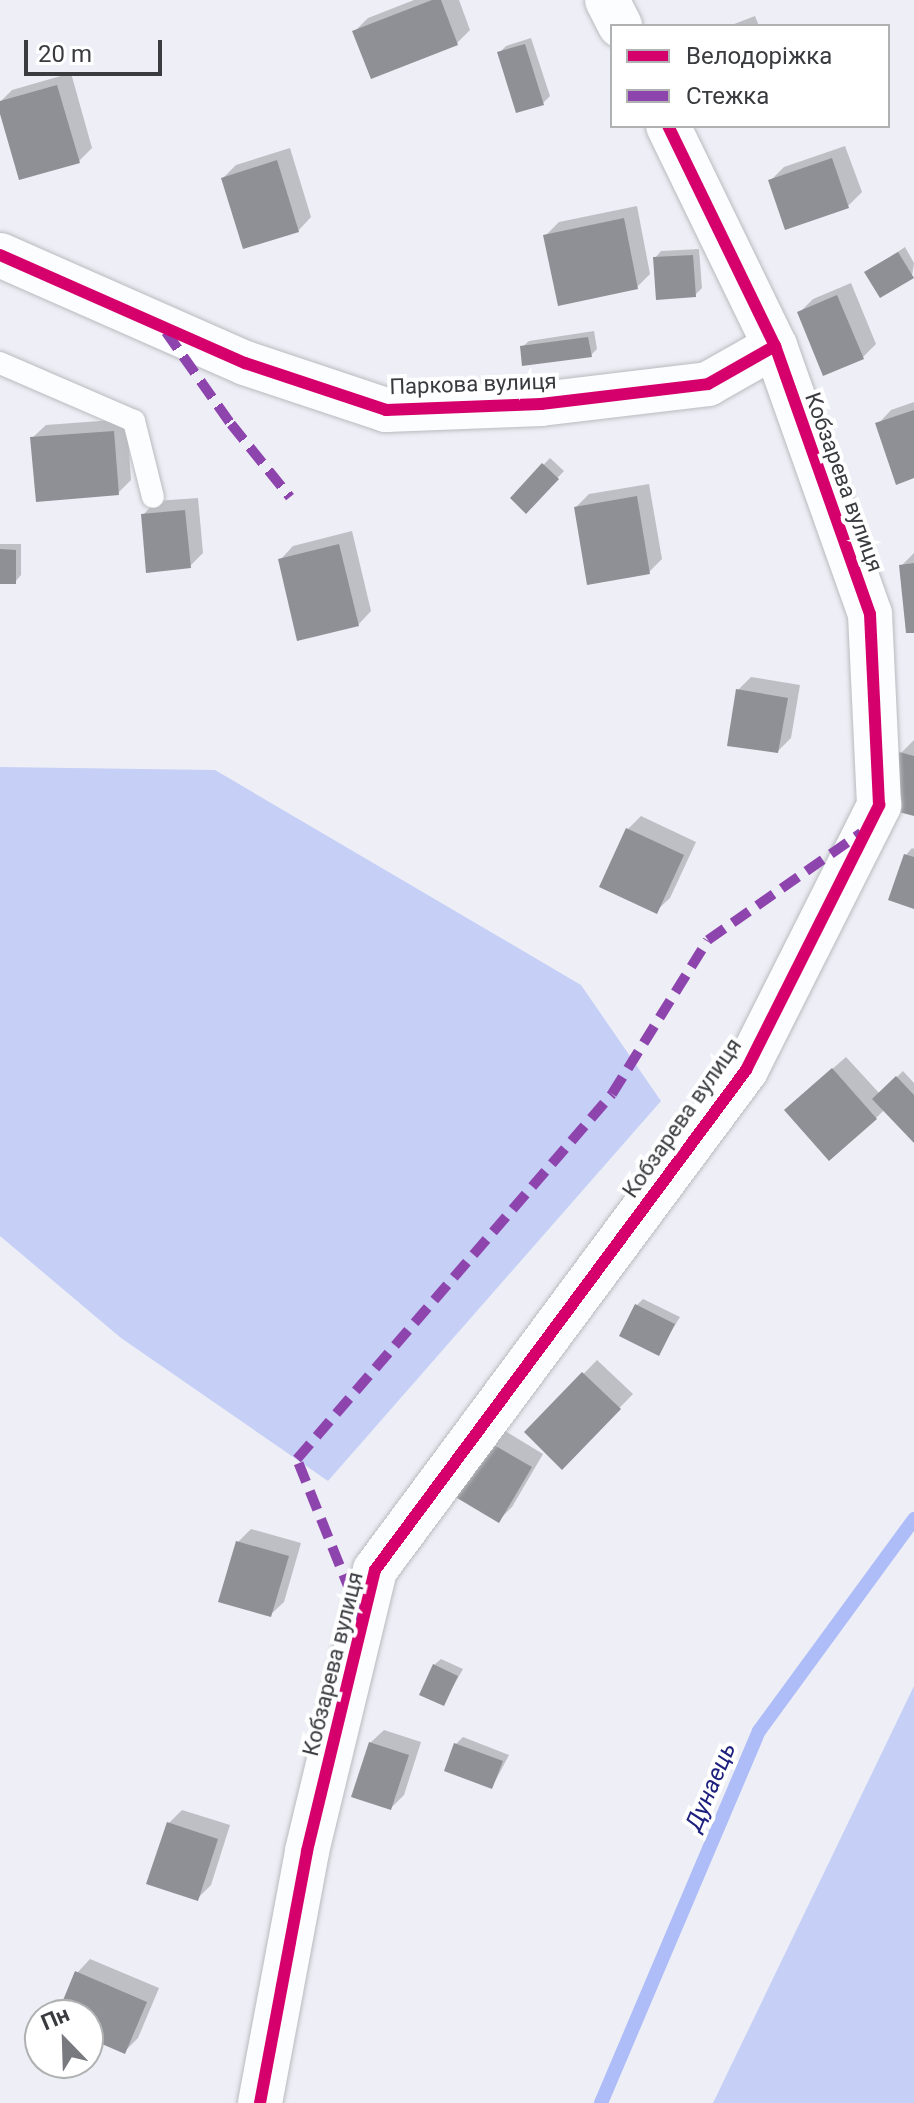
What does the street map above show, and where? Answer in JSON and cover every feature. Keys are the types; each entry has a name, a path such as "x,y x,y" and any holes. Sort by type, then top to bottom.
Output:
{"street":[{"path":"607,0 619,24"},
{"name":"Кобзарева вулиця","path":"260,2103 307,1851 375,1570 746,1070 879,805 870,614 775,346 669,128"},
{"name":"Паркова вулиця","path":"0,255 245,363 386,410 541,404 708,384 775,346"}],"lane":[{"path":"0,363 134,421 153,497"}],"shaded area":[{"path":"0,767 215,770 581,985 661,1101 328,1481 121,1338 0,1236"},
{"path":"914,1686 914,2103 713,2103"}],"building":[{"path":"432,0 441,0 458,45 371,79 352,31"},
{"path":"525,44 544,105 516,113 497,52"},
{"path":"57,85 80,163 19,180 0,114 0,101"},
{"path":"832,158 849,208 785,230 768,180"},
{"path":"277,160 299,232 243,249 221,178"},
{"path":"624,218 638,289 558,306 543,235"},
{"path":"898,252 914,278 880,298 864,272"},
{"path":"693,255 696,297 656,300 653,257"},
{"path":"837,295 864,359 823,376 797,312"},
{"path":"588,337 592,357 522,366 520,346"},
{"path":"914,410 914,478 896,485 875,423"},
{"path":"114,431 119,495 36,502 30,437"},
{"path":"542,463 559,479 526,514 510,498"},
{"path":"637,496 650,574 587,585 574,507"},
{"path":"185,510 191,568 146,573 141,514"},
{"path":"339,544 359,626 297,641 278,559"},
{"path":"0,549 16,550 16,584 0,584"},
{"path":"914,563 914,633 906,633 899,565"},
{"path":"736,689 788,698 778,753 727,746"},
{"path":"899,752 914,756 914,816 884,808"},
{"path":"626,828 684,855 657,914 599,887"},
{"path":"904,854 914,857 914,909 888,900"},
{"path":"832,1068 877,1119 829,1161 784,1110"},
{"path":"896,1076 914,1095 914,1143 872,1099"},
{"path":"635,1304 675,1324 659,1356 619,1336"},
{"path":"582,1372 621,1409 562,1470 524,1432"},
{"path":"485,1440 532,1467 499,1523 452,1495"},
{"path":"236,1541 289,1556 271,1617 218,1602"},
{"path":"433,1664 458,1676 444,1706 419,1695"},
{"path":"369,1742 409,1755 391,1810 351,1797"},
{"path":"454,1743 503,1761 492,1789 444,1771"},
{"path":"167,1822 218,1839 198,1901 146,1884"},
{"path":"75,1971 147,2002 125,2054 104,2045 104,1999 64,1999"}],"waterway":[{"name":"Дунаець","path":"601,2103 759,1731 914,1519"}],"marked path":[{"path":"166,332 231,424 290,497"},
{"path":"362,1621 297,1459 612,1094 708,940 861,833"}],"cycle path":[{"path":"260,2103 307,1851 375,1570 746,1070 879,805 870,614 775,346 669,128"},
{"path":"0,255 245,363 386,410 541,404 708,384 775,346"}]}
